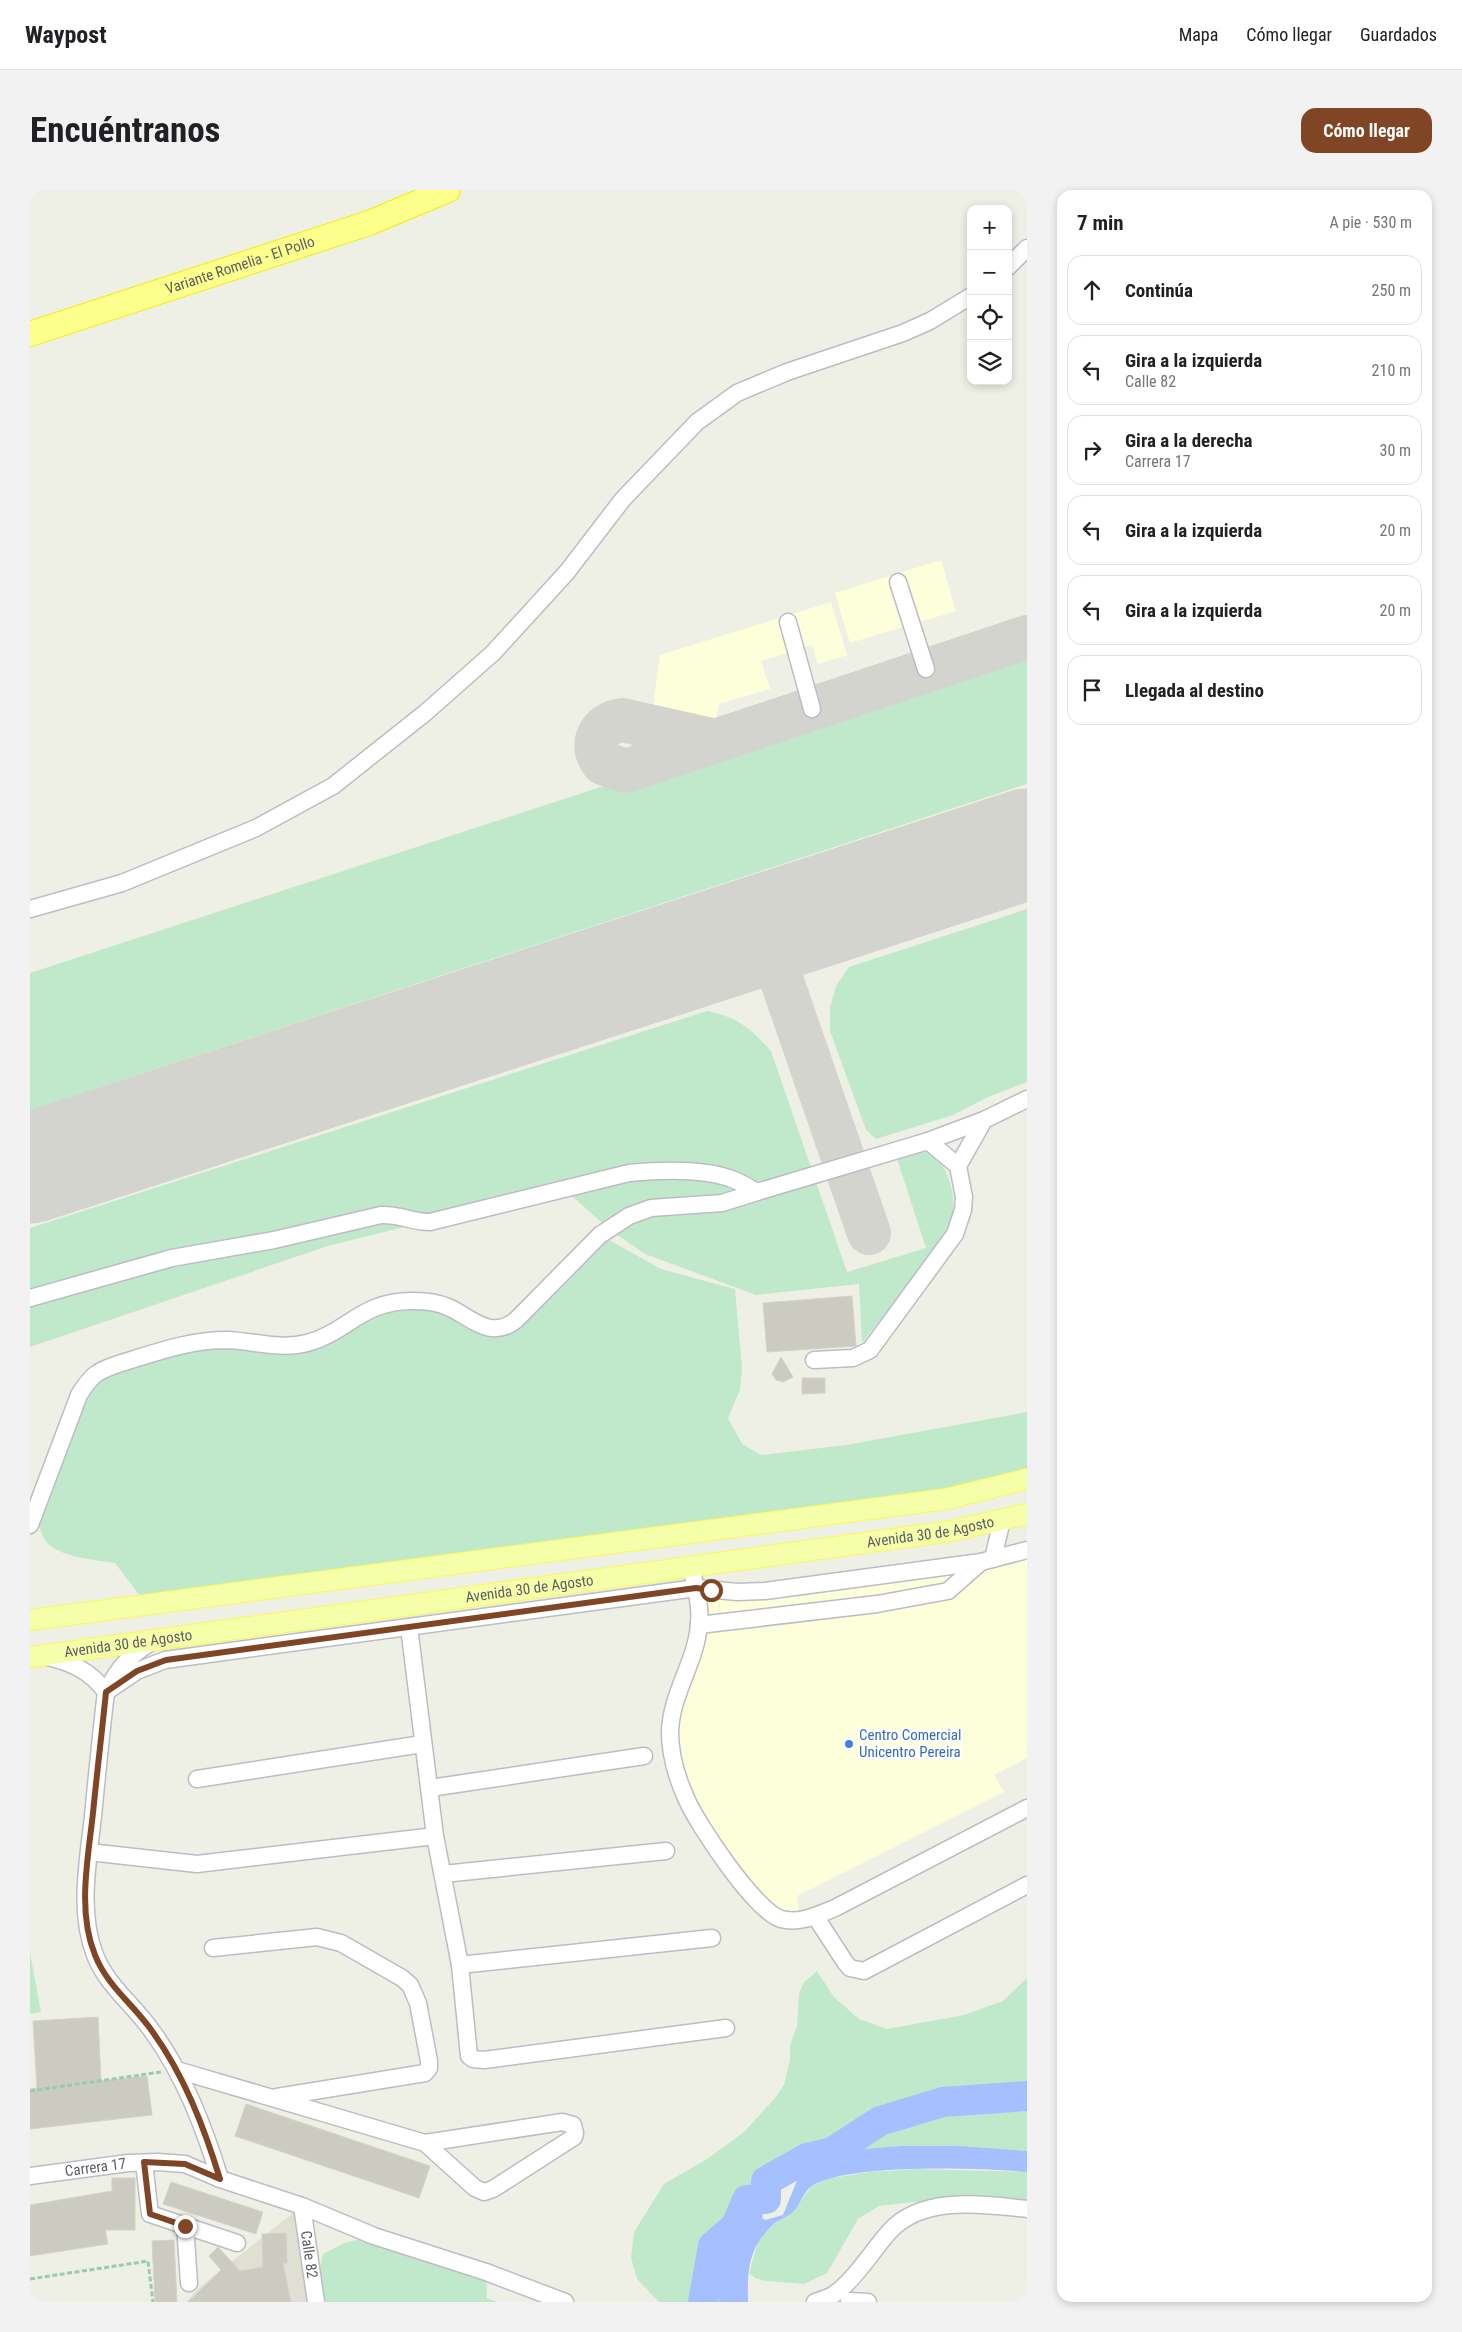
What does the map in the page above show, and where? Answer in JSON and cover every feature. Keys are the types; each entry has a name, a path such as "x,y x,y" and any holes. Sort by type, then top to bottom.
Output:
{"highway":[{"name":"Variante Romelia - El Pollo","path":"30,334 369,223 448,190"}],"main road":[{"name":"Avenida 30 de Agosto","path":"30,1620 946,1499 1027,1479"},
{"name":"Avenida 30 de Agosto","path":"35,1656 951,1531 1027,1514"}],"street":[{"path":"1012,263 1027,248"},
{"path":"30,909 122,883 256,828 333,786 425,713 493,653 567,572 623,499 697,422 737,393 787,372 903,333 930,321 967,298"},
{"path":"898,582 926,669"},
{"path":"788,622 812,709"},
{"path":"30,1524 79,1395 88,1382 105,1369 178,1345 227,1340 282,1345 305,1343 321,1338 361,1313 392,1302 438,1303 482,1326 500,1329 516,1320 600,1235 629,1216 651,1208 722,1203 928,1141 984,1120 1027,1099"},
{"path":"958,1166 984,1120"},
{"path":"814,1360 853,1358 870,1350 955,1234 963,1210 964,1197 958,1166 928,1141"},
{"path":"30,1298 172,1258 274,1240 381,1215 396,1214 418,1222 430,1222 628,1173 654,1171 692,1172 729,1178 757,1192"},
{"path":"699,1625 877,1604 948,1591 987,1560 1002,1520"},
{"path":"106,1692 137,1671 166,1660 696,1588 737,1592 765,1591 987,1560 1027,1550"},
{"path":"691,1567 696,1588 699,1625 695,1645 671,1716 672,1755 686,1798 700,1826 753,1896 767,1910 779,1918 800,1920 836,1908 1027,1808"},
{"path":"409,1627 422,1744 430,1788 435,1836 444,1874 460,1965 468,2052 473,2059 478,2060 726,2028"},
{"path":"154,1640 130,1656 115,1675 106,1692 89,1852 86,1911 90,1942 96,1956 111,1983 151,2029 177,2070 200,2121 220,2179"},
{"path":"35,1656 69,1662 85,1670 95,1678 106,1692"},
{"path":"197,1778 422,1744"},
{"path":"430,1788 644,1756"},
{"path":"89,1852 197,1864 435,1836"},
{"path":"444,1874 666,1850"},
{"path":"815,1916 850,1968 864,1971 1027,1886"},
{"path":"213,1948 324,1937 341,1943 402,1978 414,1992 429,2061 429,2068 425,2073 273,2097"},
{"path":"460,1965 712,1938"},
{"path":"177,2070 425,2143 475,2188 484,2192 493,2189 574,2137 576,2133 573,2125 562,2122 425,2143"},
{"path":"144,2162 150,2214 237,2243"},
{"name":"Carrera 17","path":"30,2176 144,2162 185,2164 220,2179 302,2206 374,2236 486,2272 564,2302"},
{"path":"815,2302 834,2294 898,2222 921,2210 973,2205 1027,2208"},
{"name":"Calle 82","path":"302,2206 316,2302"},
{"path":"185,2226 189,2283"},
{"path":"844,2283 849,2301 868,2302"}],"path":[{"path":"30,2091 177,2070"},
{"path":"30,2279 148,2261 153,2302"}],"shaded area":[{"path":"941,560 956,611 850,643 835,593"},
{"path":"831,602 847,655 818,664 812,645 761,661 770,689 719,704 714,730 652,714 660,655"},
{"path":"1027,648 1027,784 30,1110 30,973"},
{"path":"1027,909 1027,1082 988,1097 953,1115 876,1139 866,1130 830,1031 830,1007 836,986 849,967"},
{"path":"707,1011 718,1013 743,1025 771,1051 847,1272 926,1248 895,1153 918,1151 931,1154 946,1172 951,1186 953,1206 949,1227 936,1250 862,1343 859,1284 756,1295 645,1254 609,1229 555,1181 404,1227 328,1246 30,1347 30,1228"},
{"path":"600,1235 661,1269 735,1289 742,1368 740,1390 728,1418 742,1444 761,1455 846,1445 1027,1412 1027,1479 147,1605 115,1563 67,1554 50,1546 43,1537 36,1513 88,1382 178,1345 289,1345 413,1301 500,1329"},
{"name":"Centro Comercial Unicentro Pereira","path":"1027,1550 1027,1758 994,1775 1004,1792 797,1896 800,1921 779,1918 700,1826 670,1734 695,1645 696,1588 711,1590"},
{"path":"30,1953 41,2012 30,2014"},
{"path":"817,1971 834,1997 859,2019 887,2029 964,2015 1003,2001 1027,1978 1027,2151 901,2146 807,2158 766,2181 723,2258 718,2292 690,2302 659,2302 637,2279 631,2258 634,2232 664,2184 707,2159 744,2132 775,2098 784,2085 790,2060 790,2045 797,2026 799,1994 804,1982"},
{"path":"918,2169 1027,2172 1027,2209 947,2206 915,2202 879,2206 858,2219 827,2273 804,2284 766,2281 755,2278 749,2273 759,2238 778,2221 792,2213 811,2187 826,2179 869,2172"},
{"path":"302,2206 316,2302 186,2302 201,2286"},
{"path":"374,2236 486,2272 487,2298 497,2302 326,2302 321,2290 320,2278 323,2254 344,2243"}],"water":[{"path":"901,2146 957,2146 1027,2151 1027,2172 979,2169 884,2170 830,2179 812,2186 795,2210 775,2223 766,2232 755,2249 749,2268 748,2302 719,2302 720,2276 732,2235 747,2200 761,2184 778,2172 797,2163 817,2157","holes":["792,2178 798,2178 783,2215 765,2220 762,2218 766,2198"]}],"building":[{"path":"852,1296 856,1346 767,1352 763,1303"},
{"path":"781,1357 793,1377 783,1382 776,1380 772,1374"},
{"path":"802,1378 825,1378 825,1393 802,1394"},
{"path":"98,2017 101,2081 147,2076 152,2115 30,2129 30,2089 37,2088 33,2021"},
{"path":"246,2104 430,2166 419,2198 235,2136"},
{"path":"112,2178 135,2178 135,2230 105,2230 108,2244 30,2256 30,2205 112,2191"},
{"path":"171,2182 263,2212 256,2234 163,2204"},
{"path":"286,2233 287,2263 283,2263 291,2302 188,2302 221,2270 209,2256 218,2247 240,2271 263,2267 262,2234"},
{"path":"174,2240 177,2302 155,2302 152,2241"}],"waterway":[{"path":"703,2302 713,2246 736,2226 747,2200 766,2199 766,2181 807,2158 832,2152 880,2121 943,2102 1027,2096"}],"taxiway":[{"path":"716,741 622,720 614,722 602,730 597,742 597,749 603,763 625,771 1027,637"},
{"path":"764,929 869,1233"}],"runway":[{"path":"30,1168 1027,844"}],"place":[{"name":"Centro Comercial Unicentro Pereira","path":"849,1744"}],"route":[{"path":"185,2226 150,2214 144,2162 185,2164 220,2179 210,2148 177,2070 151,2029 111,1983 90,1942 87,1926 86,1886 106,1692 137,1671 151,1664 166,1660 696,1588 711,1590"}]}
